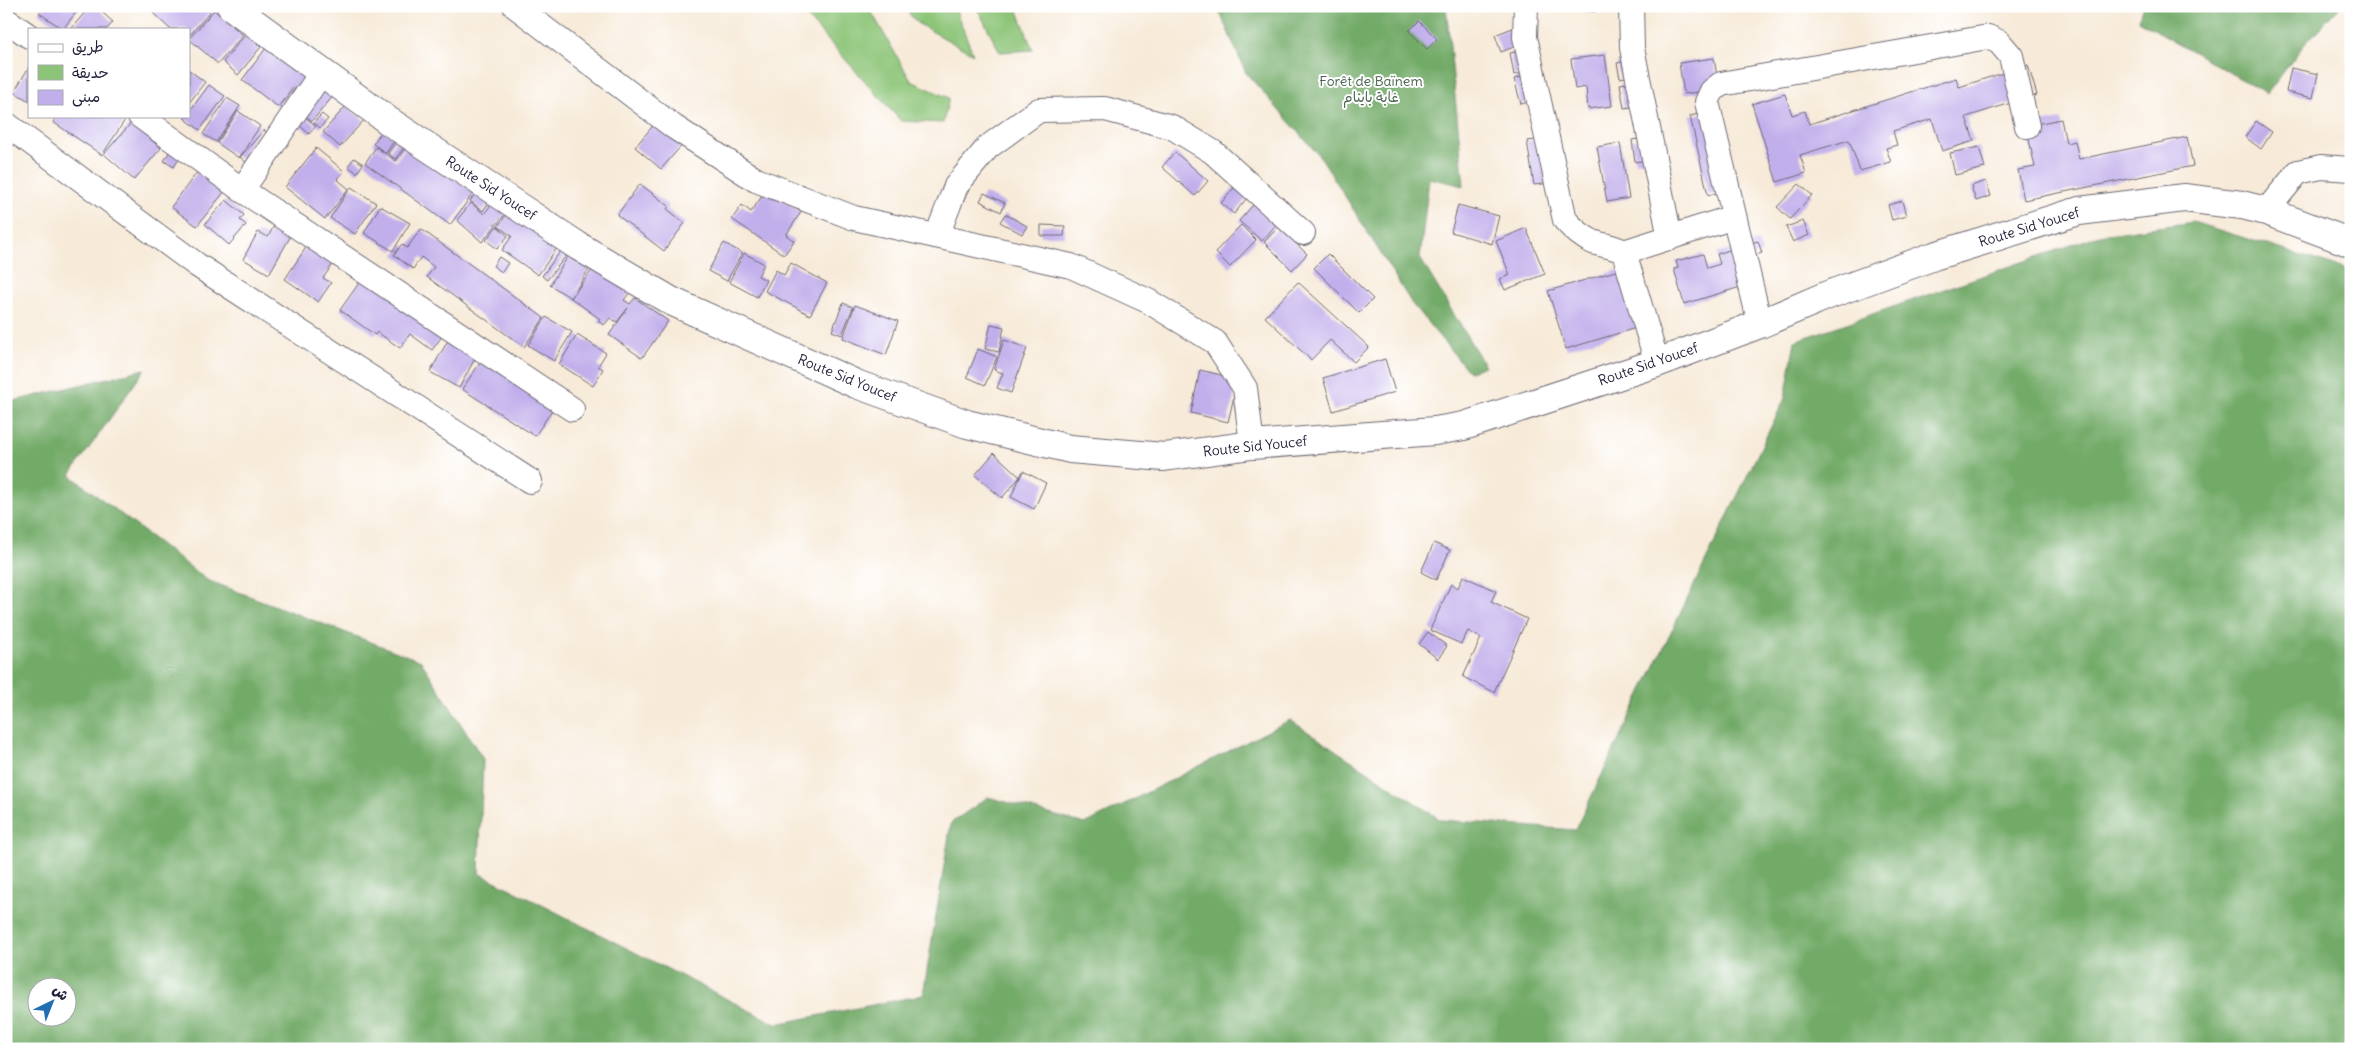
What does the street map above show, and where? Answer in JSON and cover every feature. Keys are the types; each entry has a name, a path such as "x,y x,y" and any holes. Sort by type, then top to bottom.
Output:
{"main road":[{"name":"Route Sid Youcef","path":"231,6 390,122 578,246 671,301 856,384 966,424 1070,449 1164,457 1252,445 1435,431 1464,426 1657,363 1760,324 1828,295 1934,256 2079,211 2184,198 2242,205 2266,211 2351,243"}],"street":[{"path":"515,6 674,127 756,180 854,218 1071,266 1148,301 1214,342 1246,388 1252,445"},
{"path":"1526,6 1525,37 1564,220 1575,231 1593,242 1614,246 1624,252 1657,363"},
{"path":"1631,6 1632,48 1670,238"},
{"path":"6,20 28,35"},
{"path":"1760,324 1707,102 1712,91 1721,84 1988,37 1999,42 2011,56 2027,126"},
{"path":"242,190 322,72"},
{"path":"937,236 956,186 988,147 1039,110 1105,109 1172,128 1213,152 1302,233"},
{"path":"143,118 242,190 572,410"},
{"path":"6,124 198,265 530,481"},
{"path":"2266,211 2298,172 2321,166 2351,168"},
{"path":"1624,252 1734,217"}],"green space":[{"path":"797,6 868,6 911,81 949,98 943,123 901,121"},
{"path":"903,6 954,6 973,54 917,23"},
{"path":"976,6 1016,6 1033,50 1000,52"},
{"name":"Forêt de Baïnem غابة باينام","path":"1217,6 1446,6 1464,186 1429,178 1420,258 1485,366 1469,372 1412,304 1322,159 1246,73"},
{"path":"2144,6 2340,6 2303,46 2267,94 2138,20"},
{"path":"2193,222 2351,271 2351,1049 6,1049 6,403 145,369 70,475 207,580 421,661 483,759 479,873 776,1024 923,995 951,823 988,797 1085,824 1290,720 1441,820 1575,830 1785,398 1795,341 2100,235"}],"building":[{"path":"45,6 81,6 64,28 39,13"},
{"path":"90,6 95,6 113,22 108,28 72,28"},
{"path":"160,6 204,6 210,12 190,35 190,28 169,28 153,13"},
{"path":"1565,6 1596,6 1595,12 1565,8"},
{"path":"1671,6 1700,6 1700,11 1671,10"},
{"path":"214,10 243,35 218,64 190,38"},
{"path":"1419,21 1437,39 1427,49 1409,31"},
{"path":"1525,23 1532,40 1501,52 1495,35"},
{"path":"246,34 261,47 238,75 223,62"},
{"path":"266,48 316,85 307,97 293,87 278,107 242,80"},
{"path":"1531,49 1536,70 1514,75 1510,53"},
{"path":"1605,55 1612,106 1588,109 1586,87 1575,89 1571,59"},
{"path":"1714,58 1719,89 1684,94 1679,63"},
{"path":"1640,59 1643,74 1620,78 1617,63"},
{"path":"2028,65 2037,95 1966,117 1974,141 1942,151 1932,119 1893,131 1897,145 1886,148 1891,162 1860,171 1849,140 1800,155 1806,173 1777,182 1752,104 1785,94 1792,115 1805,111 1809,124 1956,78 1959,87"},
{"path":"2291,68 2318,74 2313,98 2286,92"},
{"path":"28,69 28,100 14,92"},
{"path":"190,71 205,82 190,102"},
{"path":"1537,73 1543,98 1521,104 1514,79"},
{"path":"1642,81 1646,105 1624,108 1620,84"},
{"path":"209,85 225,96 200,130 184,118 190,118 190,111"},
{"path":"325,87 334,95 312,121 303,113 296,121 280,106 295,89 310,104"},
{"path":"227,98 240,106 216,142 203,134"},
{"path":"346,106 364,120 340,147 323,132"},
{"path":"1716,110 1732,190 1708,195 1690,116"},
{"path":"238,111 260,126 239,158 217,143"},
{"path":"322,114 328,119 320,128 314,122"},
{"path":"303,115 316,126 309,134 297,123"},
{"path":"56,118 122,118 125,120 102,155 53,122"},
{"path":"2061,119 2066,143 2075,141 2079,159 2187,137 2193,166 2024,200 2018,170 2035,167 2026,126"},
{"path":"657,121 683,144 661,169 635,147"},
{"path":"2256,121 2272,132 2261,149 2245,137"},
{"path":"131,123 161,148 134,180 104,154"},
{"path":"264,130 284,148 260,174 240,157"},
{"path":"382,130 395,139 386,153 373,144"},
{"path":"1651,137 1654,159 1635,162 1632,140"},
{"path":"1553,138 1559,182 1534,185 1527,141"},
{"path":"397,140 405,146 395,159 388,153"},
{"path":"175,142 185,149 174,167 164,161"},
{"path":"1620,143 1629,198 1607,202 1597,147"},
{"path":"408,144 474,192 450,225 365,163 376,147 396,161"},
{"path":"1979,147 1985,168 1955,175 1950,153"},
{"path":"316,148 344,171 337,179 349,189 325,219 285,187"},
{"path":"1175,152 1208,181 1195,196 1162,167"},
{"path":"354,158 363,164 357,173 348,166"},
{"path":"198,171 225,191 197,226 171,207"},
{"path":"1986,181 1991,196 1976,201 1971,186"},
{"path":"1239,182 1251,193 1234,214 1221,203"},
{"path":"640,184 669,206 667,209 685,223 664,251 617,215"},
{"path":"1799,184 1812,195 1790,219 1777,207"},
{"path":"351,187 376,203 355,234 330,218"},
{"path":"767,189 801,212 786,235 794,241 784,255 732,219 742,205 751,212"},
{"path":"477,191 490,200 483,211 470,201"},
{"path":"984,193 1005,203 1001,212 980,201"},
{"path":"1260,197 1283,217 1262,241 1239,221"},
{"path":"226,200 244,215 240,220 246,225 229,245 205,224"},
{"path":"494,201 507,212 482,242 457,220 471,203 484,214"},
{"path":"1902,201 1906,216 1892,220 1888,205"},
{"path":"1458,205 1499,216 1492,244 1451,232"},
{"path":"380,206 410,223 393,251 364,233"},
{"path":"509,211 559,245 538,275 502,250 512,236 498,226"},
{"path":"1005,214 1027,226 1022,234 1000,222"},
{"path":"1803,221 1809,235 1793,242 1786,227"},
{"path":"276,222 293,232 269,274 243,259 258,232 268,237"},
{"path":"1041,225 1065,226 1064,236 1041,236"},
{"path":"1241,225 1256,240 1230,267 1215,252"},
{"path":"497,226 508,236 497,249 486,240"},
{"path":"1279,227 1307,254 1292,270 1264,242"},
{"path":"1526,228 1545,274 1505,290 1500,279 1510,275 1496,241"},
{"path":"421,229 544,318 524,347 427,277 434,267 421,257 413,269 394,255 402,244 407,248"},
{"path":"1758,241 1762,253 1752,256 1744,286 1684,304 1674,269 1678,268 1676,261 1703,254 1707,268 1720,264 1717,254"},
{"path":"724,243 742,253 727,281 708,271"},
{"path":"307,246 333,264 323,278 331,283 318,302 285,279"},
{"path":"563,248 569,252 547,280 542,276"},
{"path":"570,253 591,266 571,298 550,285"},
{"path":"744,253 764,264 758,276 766,280 757,297 729,282"},
{"path":"1328,254 1373,299 1359,313 1314,268"},
{"path":"499,257 508,263 502,272 493,266"},
{"path":"791,263 827,283 810,315 765,291 776,270 784,275"},
{"path":"595,266 630,292 624,300 630,304 635,298 668,321 642,358 609,335 628,308 617,322 610,318 604,325 598,321 600,319 571,298"},
{"path":"1629,267 1646,325 1566,349 1548,291"},
{"path":"364,276 446,331 432,350 410,334 400,348 377,332 375,335 340,310"},
{"path":"1298,282 1369,347 1354,362 1330,340 1311,360 1265,317"},
{"path":"843,303 853,307 842,335 832,331"},
{"path":"855,305 898,321 886,355 843,338"},
{"path":"546,317 572,332 554,361 528,345"},
{"path":"991,324 1004,327 999,352 985,349"},
{"path":"577,335 606,353 598,366 603,369 593,386 559,364"},
{"path":"450,337 478,353 459,388 430,372"},
{"path":"1004,340 1027,348 1011,393 997,388 1003,373 994,370"},
{"path":"978,349 997,357 985,385 967,377"},
{"path":"489,350 560,398 535,436 462,389"},
{"path":"1385,359 1395,392 1333,411 1323,378"},
{"path":"1200,370 1238,379 1228,422 1191,413"},
{"path":"994,453 1020,477 1002,498 975,475"},
{"path":"1023,471 1046,483 1034,509 1011,497"},
{"path":"1434,543 1450,550 1436,580 1421,572"},
{"path":"1463,576 1496,591 1491,602 1527,619 1494,692 1463,677 1481,638 1468,631 1461,644 1430,630 1451,584 1458,588"},
{"path":"1428,632 1447,646 1438,659 1419,644"}]}
